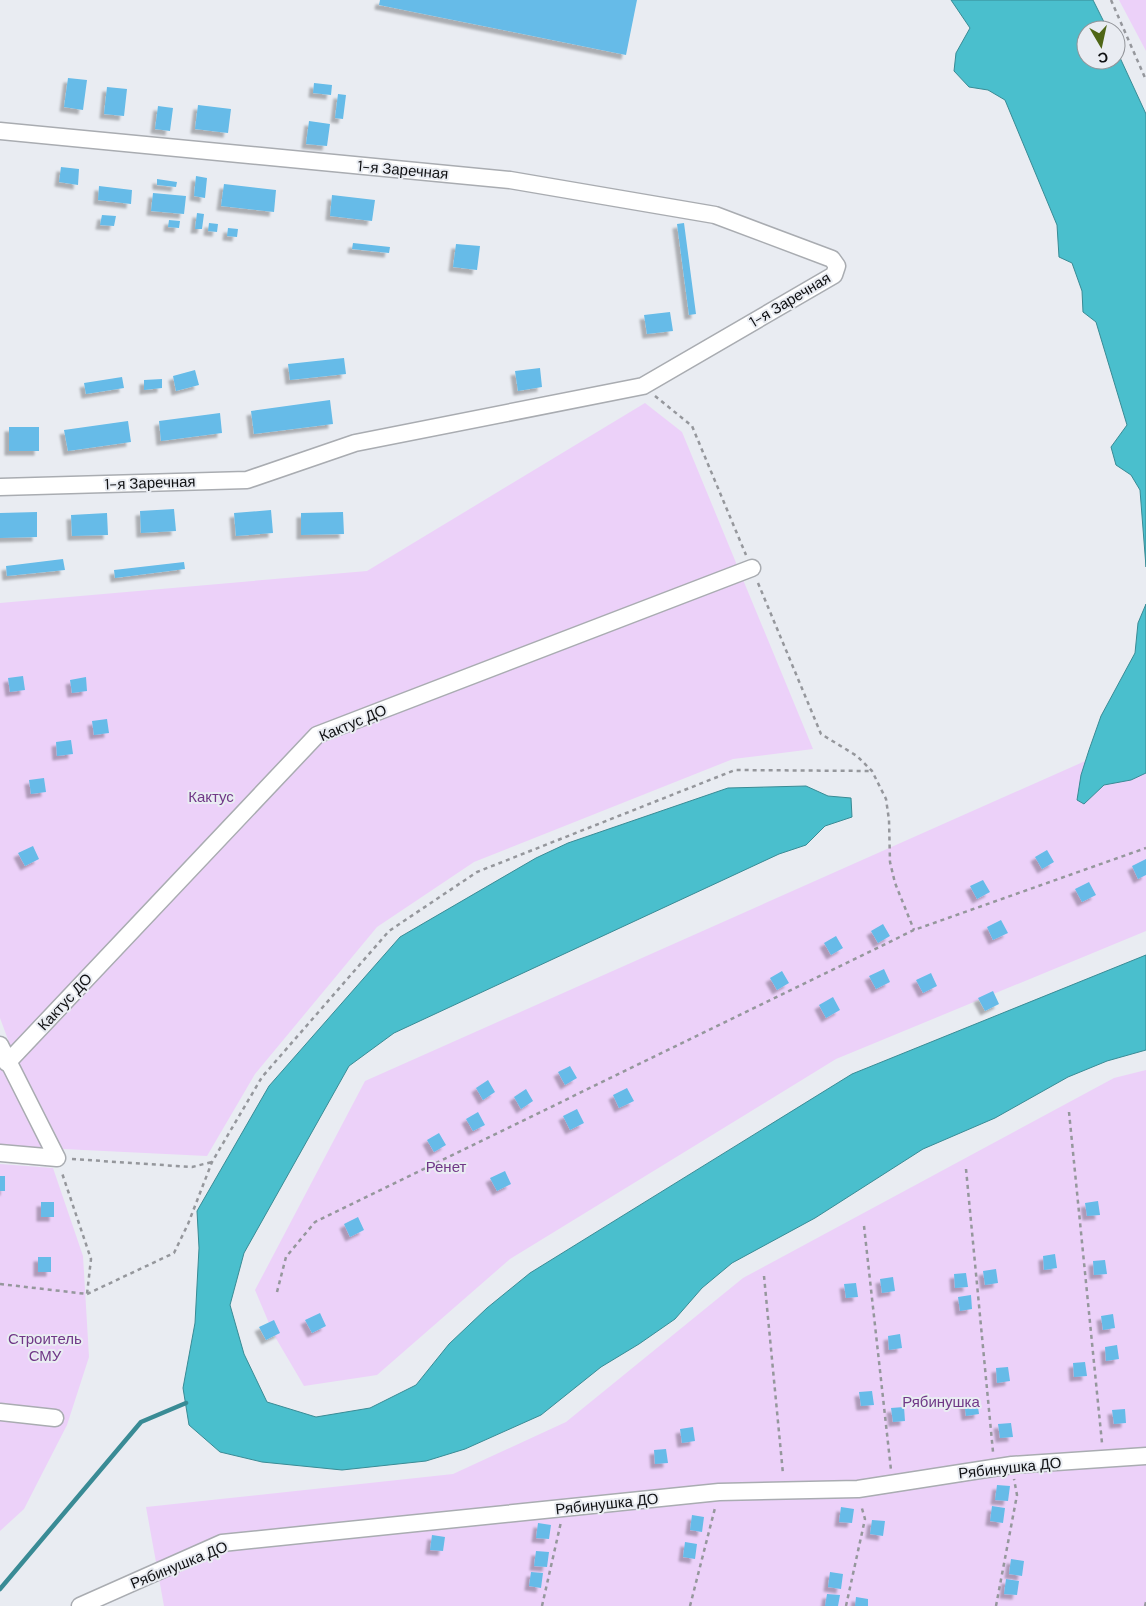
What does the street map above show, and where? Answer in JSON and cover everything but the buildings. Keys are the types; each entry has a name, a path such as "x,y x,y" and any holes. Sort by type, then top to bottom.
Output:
{"street":[{"name":"1-я Заречная","path":"0,131 510,180 715,216 836,261 837,271 834,275 643,386 355,443 247,480 0,488"},
{"name":"Кактус ДО","path":"7,1063 317,735 752,568"},
{"path":"0,1045 7,1063 57,1158"},
{"path":"0,1153 57,1158"},
{"path":"0,1412 55,1418"},
{"name":"Рябинушка ДО","path":"80,1606 222,1544 719,1492 858,1489 1012,1465 1146,1456"}],"path":[{"path":"1111,0 1146,80"},
{"path":"643,386 692,426 821,734 857,756 872,771 886,798 889,820 890,862 895,883 914,930"},
{"path":"0,1284 87,1294 174,1252 188,1224 212,1162 262,1077 389,931 477,872 735,770 872,771"},
{"path":"277,1292 286,1257 315,1222 914,930 1146,848"},
{"path":"1069,1112 1104,1459"},
{"path":"87,1294 91,1259 57,1158 192,1166 212,1162"},
{"path":"966,1169 994,1468"},
{"path":"864,1226 893,1484"},
{"path":"764,1276 784,1491"},
{"path":"996,1606 1016,1495 1012,1465"},
{"path":"846,1606 865,1519 858,1489"},
{"path":"690,1606 719,1492"},
{"path":"542,1606 560,1529 562,1508"},
{"path":"1145,1606 1146,1602"}],"green space":[{"path":"1119,0 1146,0 1146,51"},
{"name":"Кактус","path":"645,403 682,432 813,749 733,759 474,862 377,927 255,1074 207,1156 63,1149 10,1045 0,1018 0,603 367,571"},
{"name":"Ренет","path":"1146,734 1146,931 836,1059 510,1259 377,1375 304,1386 274,1335 255,1290 365,1081"},
{"path":"0,1065 44,1149 0,1146"},
{"name":"Рябинушка","path":"1146,1070 1146,1606 164,1606 146,1507 453,1474 566,1422 743,1278 1114,1078"},
{"name":"Строитель СМУ","path":"0,1164 53,1168 83,1256 89,1357 67,1425 24,1509 0,1531"}],"water":[{"path":"951,0 1093,0 1103,20 1076,20 1076,70 1126,70 1146,114 1146,567 1140,490 1131,475 1116,465 1111,447 1127,425 1096,322 1083,312 1082,291 1072,263 1059,257 1057,225 1005,100 988,90 969,87 954,71 956,53 970,28"},
{"path":"1146,604 1146,773 1131,780 1104,785 1084,804 1077,800 1081,775 1101,716 1135,653 1138,623"},
{"path":"806,786 828,796 851,798 852,817 825,826 806,845 779,854 394,1033 349,1066 244,1253 230,1305 244,1354 267,1402 316,1417 370,1408 416,1385 449,1344 487,1308 530,1273 852,1074 1146,955 1146,1050 1107,1061 1068,1077 995,1118 923,1149 815,1218 732,1263 702,1288 675,1319 601,1367 541,1415 465,1449 426,1461 342,1470 262,1462 220,1452 189,1425 183,1388 195,1323 199,1248 197,1211 269,1086 400,937 536,858 568,843 728,788"}],"waterway":[{"path":"0,1589 141,1422 186,1403"}]}
